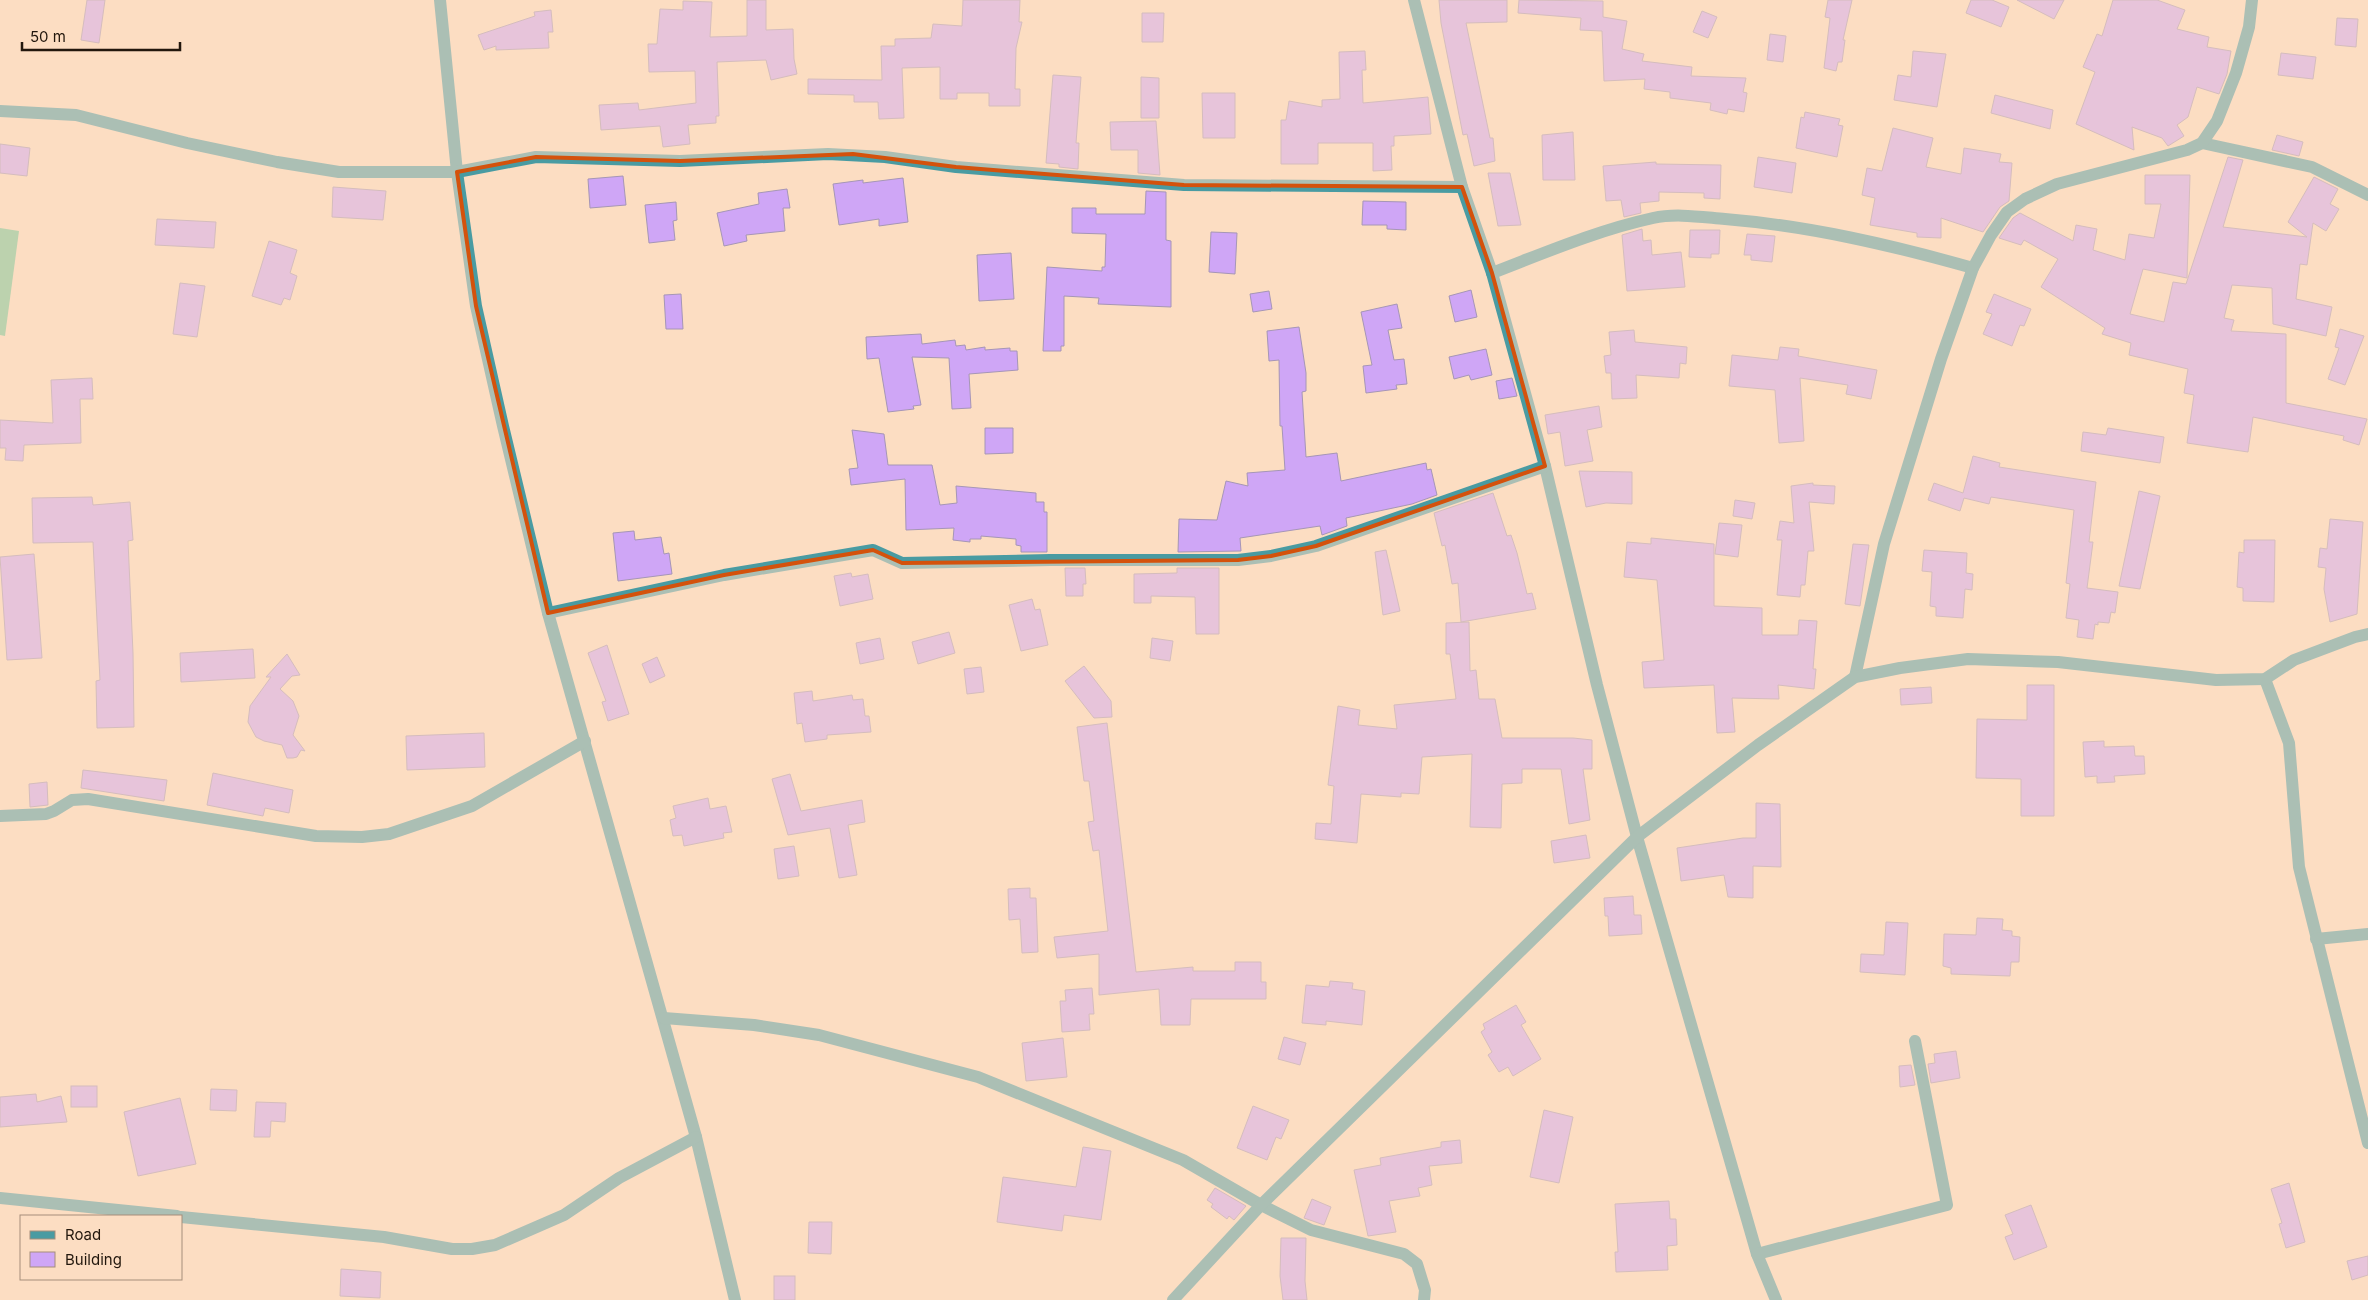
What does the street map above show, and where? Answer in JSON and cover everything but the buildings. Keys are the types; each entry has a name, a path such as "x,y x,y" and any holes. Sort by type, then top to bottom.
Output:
{"street":[{"path":"440,0 457,172 476,306 548,613 664,1018 696,1136 735,1300"},
{"path":"1414,0 1462,187 1492,273 1545,466 1597,685 1637,836 1757,1254 1776,1300"},
{"path":"1855,678 1884,544 1941,359 1973,268 1991,235 2007,212 2024,199 2057,184 2187,150 2202,143 2215,126 2236,73 2249,27 2252,0"},
{"path":"0,111 76,115 188,143 277,162 339,172 457,172 536,157 680,161 853,154 956,167 1184,185 1462,187"},
{"path":"2202,143 2312,168 2368,195"},
{"path":"1492,273 1588,237 1653,218 1679,215 1805,227 1887,244 1973,268"},
{"path":"548,613 724,575 873,550 902,563 1050,560 1238,560 1272,556 1316,546 1545,466"},
{"path":"1174,1300 1261,1205 1637,836 1758,745 1855,678 1900,668 1968,660 2058,662 2216,680 2265,678 2294,660 2368,634"},
{"path":"2265,678 2289,743 2299,867 2368,1143"},
{"path":"0,816 46,814 72,800 88,799 316,836 362,837 389,834 472,806 584,741"},
{"path":"2316,939 2368,934"},
{"path":"664,1018 754,1025 819,1035 978,1077 1183,1160 1261,1205 1312,1230 1404,1254 1417,1264 1425,1290 1424,1300"},
{"path":"1757,1254 1947,1205 1915,1041"},
{"path":"182,1217 384,1237 452,1249 472,1249 495,1245 564,1215 619,1178 696,1136"},
{"path":"0,1198 167,1215"}],"highlighted area":[{"path":"853,154 956,167 1184,185 1462,187 1492,273 1545,466 1316,546 1271,556 1238,560 902,563 873,550 724,575 548,613 476,306 457,172 536,157 680,161"}],"green space":[{"path":"0,228 19,231 5,336 0,335"}]}
